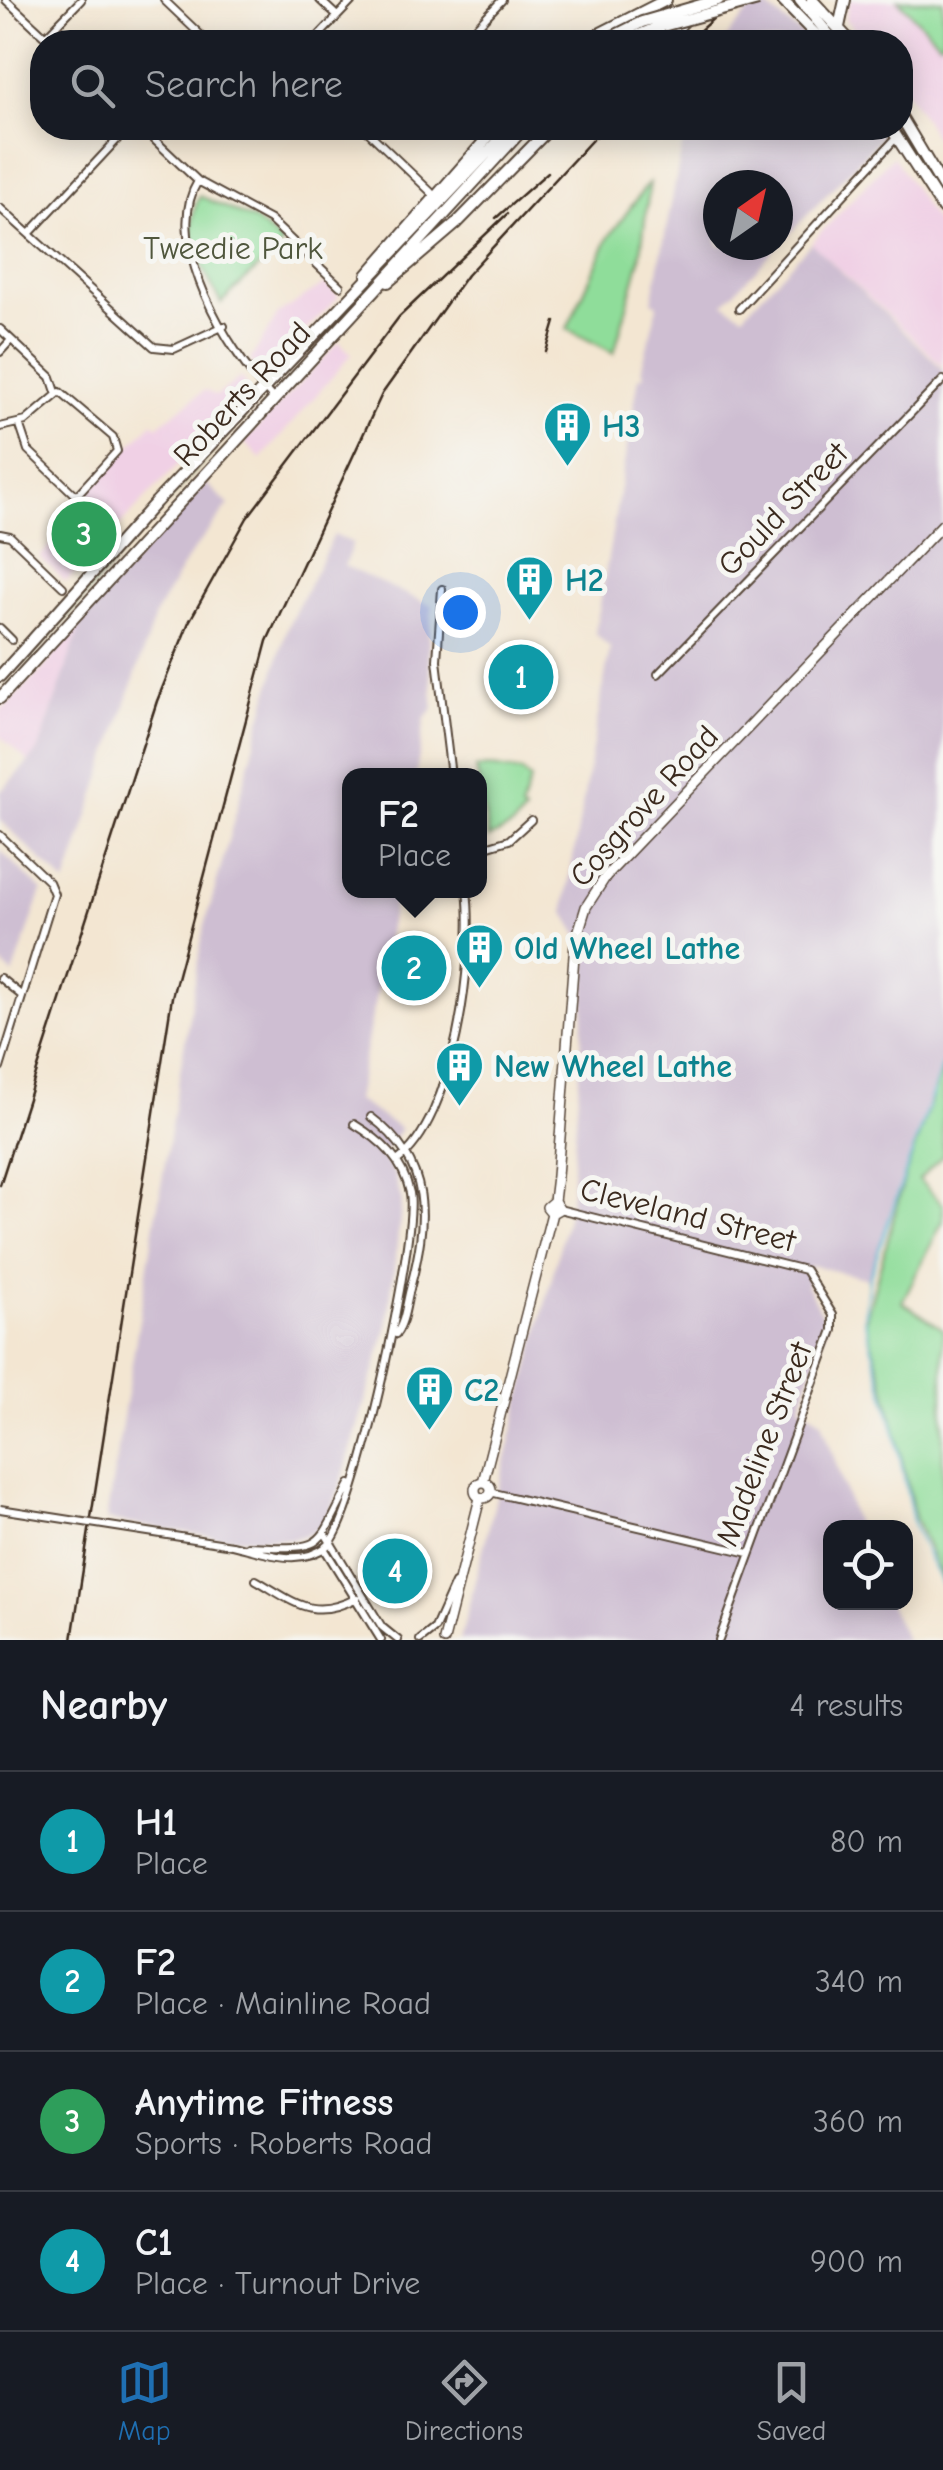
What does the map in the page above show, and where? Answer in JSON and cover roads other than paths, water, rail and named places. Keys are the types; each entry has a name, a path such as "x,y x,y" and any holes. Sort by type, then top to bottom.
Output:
{"highway":[{"path":"606,30 666,0"},
{"path":"672,30 702,0"},
{"path":"626,30 718,0"},
{"path":"653,30 758,0"},
{"path":"802,2 839,28 845,0"},
{"path":"802,2 817,30"},
{"path":"802,2 825,30"},
{"path":"644,10 656,12 664,22 662,30"},
{"path":"913,135 943,187"},
{"path":"350,301 384,252 485,140"},
{"name":"Roberts Road","path":"0,676 269,393 364,302 501,140"},
{"name":"Roberts Road","path":"0,698 350,301 512,140"},
{"path":"364,302 443,236 538,140"},
{"path":"899,140 943,208"}],"main road":[{"name":"Cosgrove Road","path":"480,1498 475,1490 483,1482 555,1208 575,943 591,898 606,876 943,524"},
{"path":"444,1640 480,1498 490,1492 483,1482"}],"street":[{"path":"6,0 38,30"},
{"path":"56,30 80,0"},
{"path":"164,0 195,30"},
{"path":"320,0 337,16"},
{"path":"324,30 353,0"},
{"path":"473,30 502,0"},
{"path":"29,234 117,140"},
{"path":"155,140 198,181 262,214 340,286"},
{"path":"377,140 434,195"},
{"path":"739,309 887,140"},
{"path":"198,181 187,210 186,245 244,365 269,393"},
{"path":"0,208 154,347 174,350 224,326"},
{"path":"0,329 51,378 56,392 72,398 113,437 116,454 76,496 28,450 19,422"},
{"path":"0,352 11,340"},
{"name":"Gould Street","path":"658,674 943,380"},
{"path":"0,427 32,417 56,392"},
{"path":"0,534 10,536 62,587"},
{"path":"442,589 436,660 450,768"},
{"path":"0,628 12,640"},
{"path":"487,846 509,840 531,820"},
{"path":"0,835 49,882 53,899 0,1068"},
{"path":"397,1160 407,1154 431,1121 446,1079 468,958 467,898"},
{"path":"0,978 22,995"},
{"path":"0,1510 294,1558 324,1549 333,1542 344,1521 353,1478 413,1279 421,1226 422,1193 407,1154 396,1136 371,1117"},
{"path":"354,1124 387,1147 397,1160 411,1206 395,1335"},
{"name":"Cleveland Street","path":"555,1208 805,1270"},
{"name":"Madeline Street","path":"719,1640 834,1323 805,1270"},
{"path":"232,1545 297,1548 318,1540 326,1535 353,1478"},
{"path":"490,1492 749,1552"},
{"path":"326,1535 381,1640"},
{"path":"318,1540 385,1632 398,1640"},
{"path":"420,1640 435,1628 461,1570"},
{"path":"256,1580 311,1610 328,1610 359,1597"}],"waterway":[{"path":"943,1063 869,1278 864,1319 895,1433 914,1527 943,1587"}],"railway":[{"path":"700,30 734,0"},
{"path":"72,1640 172,997 267,641 382,394 467,275 592,140"},
{"path":"496,218 548,172"},
{"path":"0,1185 157,701 189,622 247,518 399,317 507,214"},
{"path":"546,352 555,322"}],"place":[{"name":"H3","path":"567,468"},
{"name":"Anytime Fitness","path":"84,534"},
{"name":"H2","path":"530,622"},
{"name":"H1","path":"521,677"},
{"name":"F2","path":"414,968"},
{"name":"Old Wheel Lathe","path":"479,990"},
{"name":"New Wheel Lathe","path":"459,1108"},
{"name":"C2","path":"429,1432"},
{"name":"C1","path":"395,1571"}],"park label":[{"name":"Tweedie Park","path":"233,248"}]}
